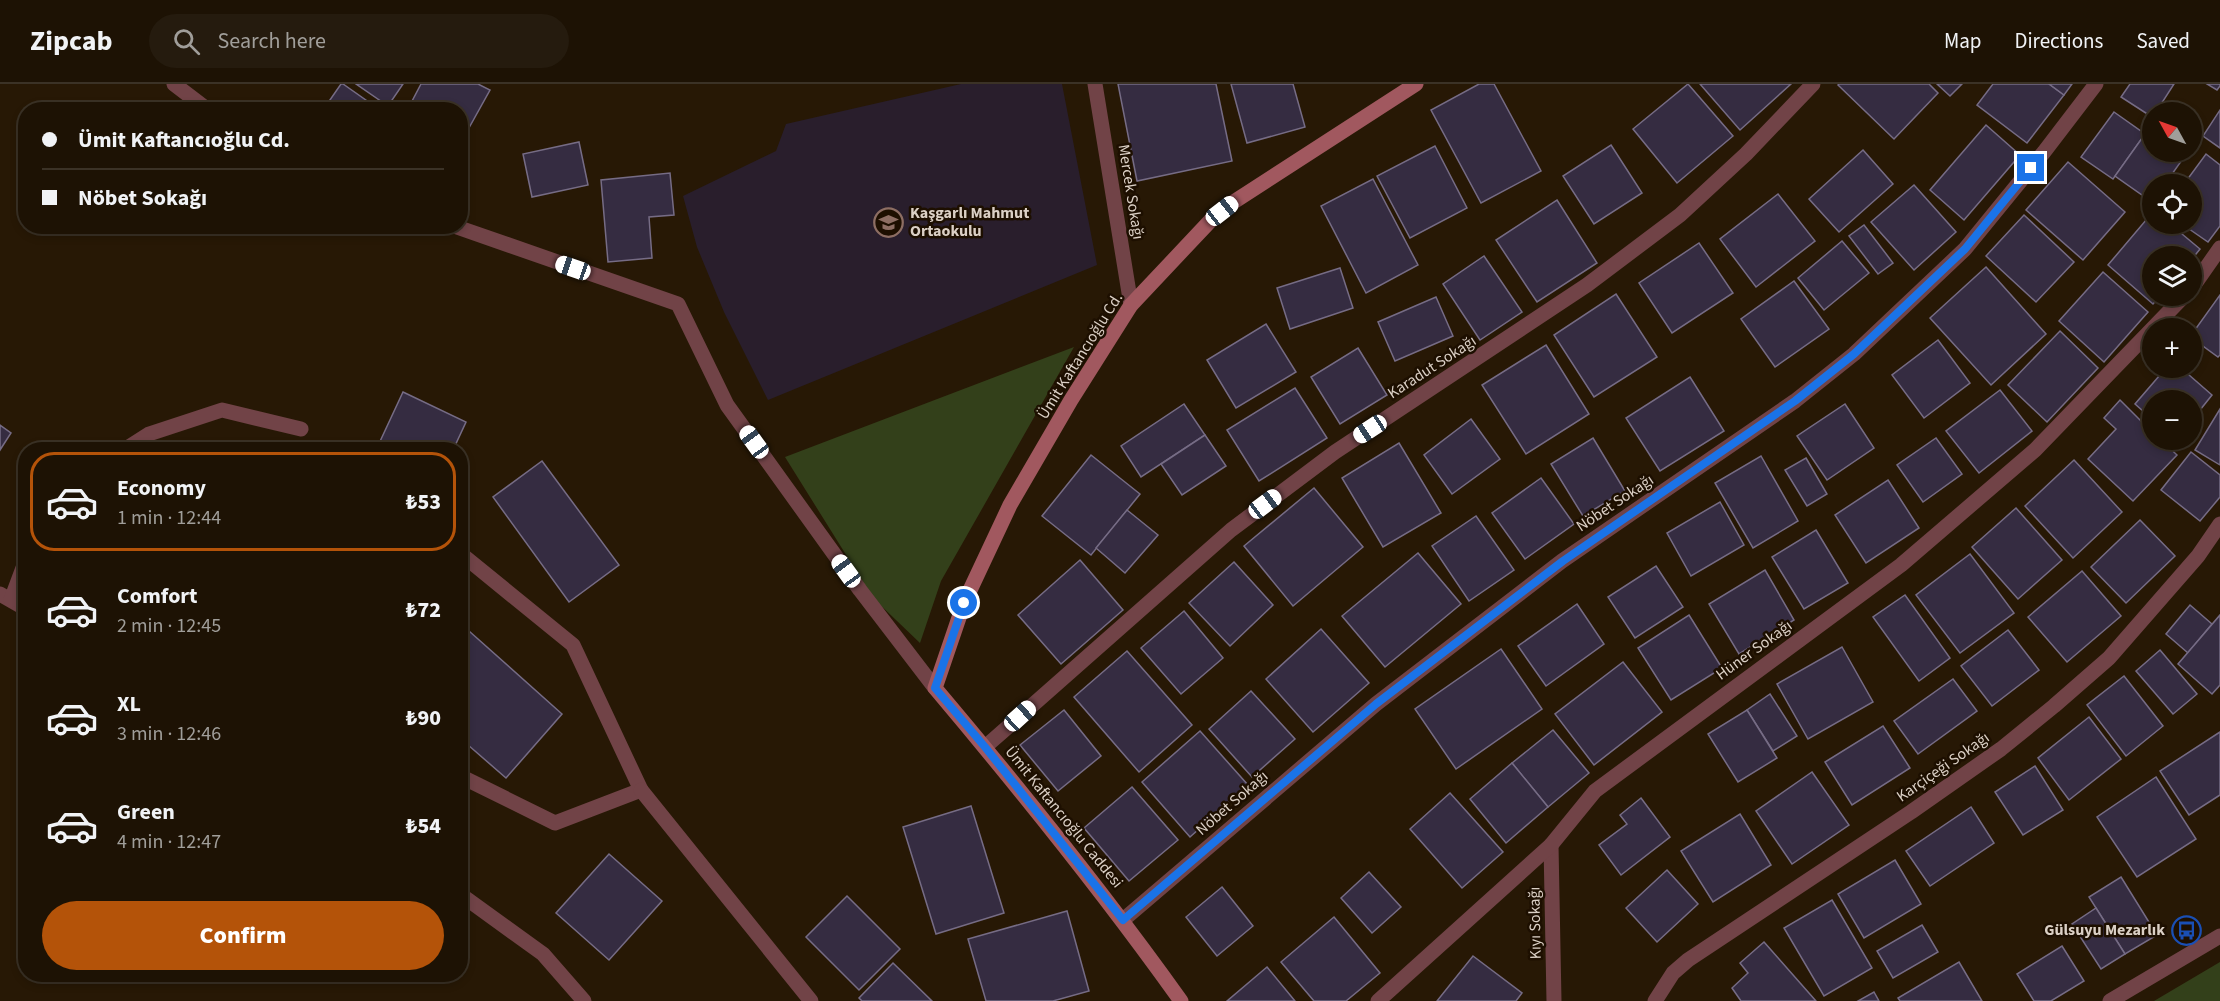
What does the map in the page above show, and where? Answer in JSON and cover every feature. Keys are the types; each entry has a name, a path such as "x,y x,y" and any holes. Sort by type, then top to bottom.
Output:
{"street":[{"path":"174,84 198,102"},
{"name":"Mercek Sokağı","path":"1095,84 1131,305"},
{"name":"Ümit Kaftancıoğlu Cd.","path":"935,688 964,603 1010,505 1071,400 1131,305 1212,219 1232,203 1416,84"},
{"name":"Karadut Sokağı","path":"985,747 1231,530 1335,452 1587,285 1680,214 1746,154 1813,84"},
{"name":"Nöbet Sokağı","path":"1123,920 1376,704 1563,561 1795,401 1854,354 1965,249 2096,84"},
{"path":"468,231 678,304 727,405 860,590 935,688"},
{"path":"2202,274 2220,248"},
{"name":"Hüner Sokağı","path":"1378,1001 1551,845 1595,791 1607,780 1901,565 2035,450 2174,306"},
{"path":"136,442 149,434 222,410 301,429"},
{"name":"Karçiçeği Sokağı","path":"1655,1001 1673,974 1688,960 1920,806 2001,749 2054,706 2109,658 2198,556 2220,524"},
{"path":"468,560 573,645 641,790 811,1001"},
{"path":"5,597 18,574"},
{"name":"Ümit Kaftancıoğlu Caddesi","path":"935,688 1123,920 1181,1001"},
{"path":"468,781 555,823 641,790"},
{"name":"Kıyı Sokağı","path":"1551,845 1554,1001"},
{"path":"468,900 543,954 585,1001"},
{"path":"2110,1001 2220,936"}],"shaded area":[{"name":"Kaşgarlı Mahmut Ortaokulu","path":"961,84 1062,84 1097,265 768,400 724,312 697,247 683,196 776,151 786,124"}],"green space":[{"path":"1074,347 941,581 920,643 873,598 785,457"},
{"path":"2220,962 2220,1001 2154,1001"}],"building":[{"path":"343,84 369,102 329,102"},
{"path":"356,84 403,84 391,102 382,102"},
{"path":"421,84 478,84 490,90 468,130 468,102 412,102"},
{"path":"1118,84 1216,84 1232,161 1137,181"},
{"path":"1231,84 1293,84 1305,127 1247,143"},
{"path":"1479,84 1494,84 1541,171 1481,203 1431,110"},
{"path":"1688,84 1733,136 1677,183 1633,129"},
{"path":"1700,84 1791,84 1740,130"},
{"path":"1839,84 1929,84 1938,93 1894,139"},
{"path":"1937,84 1962,84 1950,96"},
{"path":"1993,84 2049,84 2064,95 2027,143 1977,105"},
{"path":"2049,84 2072,84 2064,95"},
{"path":"2130,84 2174,84 2162,102 2142,102 2142,111 2121,97"},
{"path":"2207,84 2220,84 2220,86 2217,90"},
{"path":"2220,110 2220,148 2203,136"},
{"path":"2114,112 2142,132 2142,138 2113,179 2081,157"},
{"path":"1986,125 2020,155 1964,220 1930,190"},
{"path":"2142,138 2142,162 2181,162 2172,174 2142,174 2142,195 2115,176"},
{"path":"579,142 588,185 532,197 523,154"},
{"path":"1611,145 1642,193 1594,224 1563,176"},
{"path":"1435,146 1467,208 1410,238 1377,176"},
{"path":"1863,150 1893,184 1839,232 1809,199"},
{"path":"2206,154 2220,165 2220,226 2208,242 2196,234 2202,234 2202,174 2191,174"},
{"path":"2068,162 2125,212 2083,260 2026,210"},
{"path":"670,173 674,215 649,217 652,258 608,262 601,180"},
{"path":"1373,179 1418,265 1366,293 1321,206"},
{"path":"1914,185 1956,232 1914,270 1871,222"},
{"path":"1778,194 1815,241 1756,287 1720,239"},
{"path":"1557,200 1597,263 1537,302 1496,240"},
{"path":"2024,215 2074,262 2036,302 1986,256"},
{"path":"1864,225 1893,263 1878,274 1849,236"},
{"path":"2142,225 2142,234 2182,234 2196,246 2142,246 2142,294 2108,265"},
{"path":"1842,241 1869,273 1824,310 1798,278"},
{"path":"1699,243 1733,293 1672,333 1639,283"},
{"path":"1484,256 1522,312 1480,340 1443,284"},
{"path":"1986,267 2046,334 1991,385 1930,318"},
{"path":"1340,268 1353,308 1290,329 1277,288"},
{"path":"2103,272 2148,312 2104,362 2059,321"},
{"path":"1794,281 1829,329 1775,367 1741,319"},
{"path":"1616,294 1657,357 1594,397 1554,335"},
{"path":"2220,295 2220,355 2218,357 2202,345 2202,320"},
{"path":"1436,297 1453,336 1395,361 1378,322"},
{"path":"1266,324 1296,372 1236,408 1207,360"},
{"path":"2060,331 2098,368 2047,422 2008,385"},
{"path":"1938,340 1970,383 1924,418 1892,375"},
{"path":"1546,345 1589,414 1526,454 1482,385"},
{"path":"1358,348 1387,395 1340,424 1311,377"},
{"path":"1690,377 1724,431 1660,471 1626,418"},
{"path":"2157,378 2192,378 2212,395 2202,408 2202,390 2147,390"},
{"path":"1295,388 1327,438 1259,481 1227,430"},
{"path":"2000,390 2032,431 1979,473 1946,431"},
{"path":"403,392 466,422 457,442 380,442"},
{"path":"2142,396 2142,410 2135,404"},
{"path":"2120,400 2142,422 2142,450 2172,450 2177,455 2133,501 2088,459 2116,429 2104,418"},
{"path":"1184,404 1205,435 1141,477 1121,446"},
{"path":"1845,404 1874,448 1827,480 1797,436"},
{"path":"2220,409 2220,465 2195,450 2202,450 2202,439"},
{"path":"1471,419 1500,459 1452,494 1424,455"},
{"path":"0,425 11,433 0,450"},
{"path":"1205,435 1226,466 1182,495 1161,464"},
{"path":"1593,438 1625,491 1583,516 1551,464"},
{"path":"1936,438 1962,474 1923,502 1897,465"},
{"path":"1399,443 1441,513 1383,547 1342,478"},
{"path":"2191,452 2220,475 2220,497 2200,521 2161,490"},
{"path":"1091,455 1140,494 1091,555 1042,516"},
{"path":"1761,456 1798,521 1753,548 1715,483"},
{"path":"1806,458 1827,494 1807,506 1785,470"},
{"path":"2074,460 2122,512 2073,558 2025,506"},
{"path":"542,461 619,565 569,602 493,497"},
{"path":"1541,478 1574,524 1525,559 1492,513"},
{"path":"1888,480 1919,528 1866,563 1835,515"},
{"path":"1314,488 1363,547 1293,606 1244,546"},
{"path":"1720,502 1744,545 1691,576 1667,533"},
{"path":"2016,508 2062,560 2018,599 1972,547"},
{"path":"1127,510 1158,535 1125,573 1096,548"},
{"path":"1476,516 1514,570 1469,601 1432,546"},
{"path":"2140,520 2175,556 2126,603 2091,567"},
{"path":"1816,530 1848,583 1804,609 1772,557"},
{"path":"1418,553 1461,604 1385,667 1342,616"},
{"path":"1970,554 2014,613 1960,653 1916,595"},
{"path":"1080,560 1123,610 1061,664 1018,615"},
{"path":"1234,562 1273,605 1230,646 1189,603"},
{"path":"1656,566 1683,607 1635,638 1608,597"},
{"path":"1765,570 1794,620 1739,654 1709,604"},
{"path":"2082,571 2121,616 2067,662 2028,617"},
{"path":"1905,595 1950,658 1919,681 1873,617"},
{"path":"1577,604 1604,644 1546,686 1518,646"},
{"path":"2190,605 2212,624 2188,653 2166,634"},
{"path":"1184,611 1223,658 1181,694 1141,648"},
{"path":"1689,615 1722,668 1671,700 1638,648"},
{"path":"2220,615 2220,685 2212,694 2178,664"},
{"path":"1321,629 1369,683 1313,732 1266,679"},
{"path":"468,630 562,714 506,778 468,745"},
{"path":"2008,630 2039,670 1992,706 1961,666"},
{"path":"1842,647 1873,702 1808,739 1777,684"},
{"path":"1501,649 1542,709 1456,769 1415,709"},
{"path":"2160,650 2197,694 2173,714 2136,671"},
{"path":"1127,651 1192,725 1139,772 1074,697"},
{"path":"1623,662 1662,712 1594,765 1555,714"},
{"path":"2124,676 2163,726 2126,756 2087,705"},
{"path":"1953,679 1977,711 1918,754 1894,721"},
{"path":"1251,691 1295,739 1252,777 1209,729"},
{"path":"1770,694 1797,736 1773,751 1747,710"},
{"path":"1064,710 1101,756 1058,791 1020,745"},
{"path":"1747,710 1777,758 1738,782 1708,734"},
{"path":"2089,717 2121,759 2069,800 2038,758"},
{"path":"1883,726 1910,768 1852,805 1825,762"},
{"path":"1553,730 1589,773 1548,807 1512,763"},
{"path":"1200,731 1248,785 1190,837 1142,782"},
{"path":"2220,732 2220,795 2189,815 2160,771"},
{"path":"1512,763 1548,807 1506,843 1470,799"},
{"path":"2035,766 2063,810 2023,835 1995,792"},
{"path":"1812,772 1849,825 1792,864 1756,811"},
{"path":"2156,777 2196,839 2137,877 2097,817"},
{"path":"1132,787 1178,840 1129,881 1084,828"},
{"path":"1450,793 1503,852 1462,888 1410,829"},
{"path":"1641,798 1670,837 1621,875 1599,845 1627,824 1620,815"},
{"path":"971,806 1004,913 936,934 903,827"},
{"path":"1971,807 1994,843 1930,886 1906,851"},
{"path":"1740,814 1771,865 1713,902 1681,851"},
{"path":"609,854 662,901 609,960 556,913"},
{"path":"1895,860 1921,904 1864,938 1838,894"},
{"path":"1667,870 1698,904 1657,942 1626,908"},
{"path":"1369,872 1401,907 1372,933 1341,898"},
{"path":"2121,877 2157,935 2125,954 2089,897"},
{"path":"1222,887 1253,926 1217,956 1186,917"},
{"path":"847,896 900,949 859,990 806,937"},
{"path":"1832,900 1872,968 1824,996 1784,928"},
{"path":"2096,908 2125,954 2101,969 2072,924"},
{"path":"1067,911 1089,991 1053,1001 986,1001 968,939"},
{"path":"1334,917 1380,973 1346,1001 1314,1001 1281,962"},
{"path":"1922,925 1938,952 1893,978 1877,951"},
{"path":"1764,942 1816,1001 1741,1001 1732,988 1748,973 1740,963"},
{"path":"2062,946 2084,981 2051,1001 2034,1001 2017,974"},
{"path":"1473,956 1522,993 1516,1001 1437,1001"},
{"path":"1959,962 1982,1001 1900,1001 1898,998"},
{"path":"893,963 932,1001 862,1001 859,998"},
{"path":"1267,967 1295,1001 1227,1001"},
{"path":"1874,992 1879,1001 1858,1001"}],"place":[{"name":"Kaşgarlı Mahmut Ortaokulu","path":"889,222"},
{"name":"Gülsuyu Mezarlık","path":"2186,930"}],"route":[{"path":"964,603 935,688 1123,920 1376,704 1563,561 1795,401 1854,354 1965,249 2031,168"}]}
